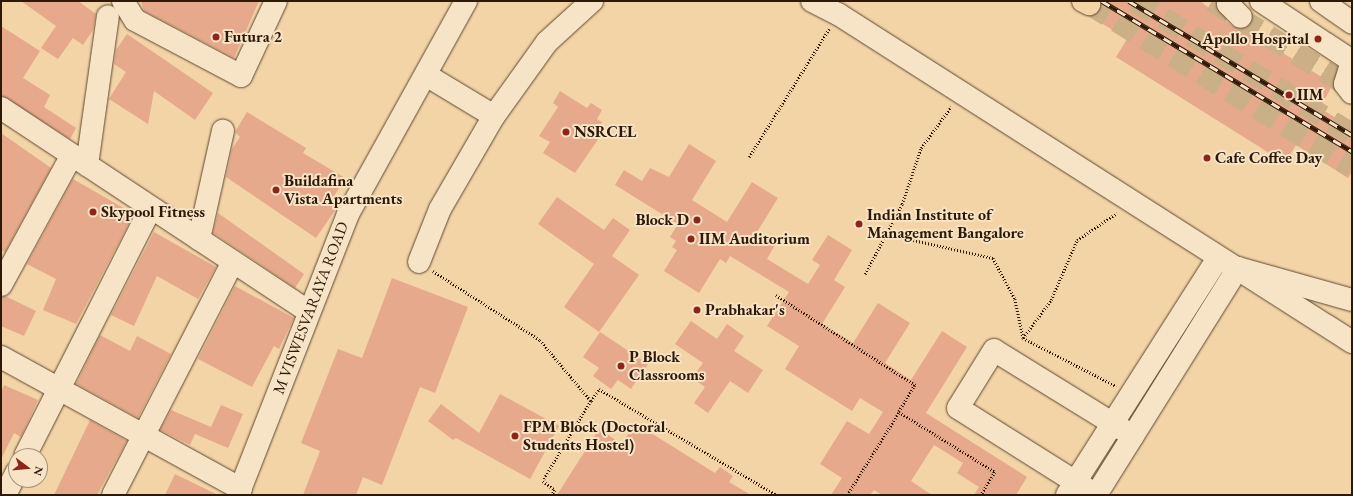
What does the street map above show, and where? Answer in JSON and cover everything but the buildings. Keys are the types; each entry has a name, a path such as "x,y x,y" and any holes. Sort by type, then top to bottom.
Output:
{"street":[{"path":"123,1 135,20 241,76 276,1"},
{"name":"M VISWESVARAYA ROAD","path":"239,492 348,214 466,1"},
{"path":"419,262 440,209 494,116 547,42 592,1"},
{"path":"812,1 838,14 1218,258 1238,268 1352,342"},
{"path":"1261,1 1352,61 1349,89"},
{"path":"1321,1 1352,23"},
{"path":"1,285 79,160 108,16"},
{"path":"426,75 494,116"},
{"path":"1,108 310,312"},
{"path":"199,239 223,131"},
{"path":"28,448 151,208"},
{"path":"1071,488 1114,425 1131,395 1218,258"},
{"path":"113,495 233,262"},
{"path":"1238,268 1352,300"},
{"path":"1132,436 994,350 958,408 1071,488 1096,495 1238,268"},
{"path":"1,356 143,435 239,492"}],"path":[{"path":"749,156 838,14"},
{"path":"865,274 902,204 921,148 959,92"},
{"path":"1023,338 1051,300 1078,240 1131,201"},
{"path":"887,234 993,258 1016,299 1023,338"},
{"path":"419,262 540,340 591,401"},
{"path":"776,295 915,385 847,495"},
{"path":"1023,338 1131,395"},
{"path":"552,495 555,490 543,481 599,389 777,495"},
{"path":"899,412 995,472 981,495"}],"tunnel":[{"path":"1135,1 1352,134"},
{"path":"1212,1 1345,84"},
{"path":"1089,4 1352,167"}],"railway":[{"path":"1102,1 1352,151"},
{"path":"1129,1 1352,135"}],"place":[{"name":"Futura 2","path":"216,37"},
{"name":"Apollo Hospital","path":"1318,39"},
{"name":"IIM","path":"1289,95"},
{"name":"NSRCEL","path":"566,132"},
{"name":"Cafe Coffee Day","path":"1207,158"},
{"name":"Buildafina Vista Apartments","path":"276,190"},
{"name":"Skypool Fitness","path":"93,212"},
{"name":"Block D","path":"697,220"},
{"name":"Indian Institute of Management Bangalore","path":"859,224"},
{"name":"IIM Auditorium","path":"691,239"},
{"name":"Prabhakar's","path":"697,310"},
{"name":"P Block Classrooms","path":"621,366"},
{"name":"FPM Block (Doctoral Students Hostel)","path":"515,436"}]}
